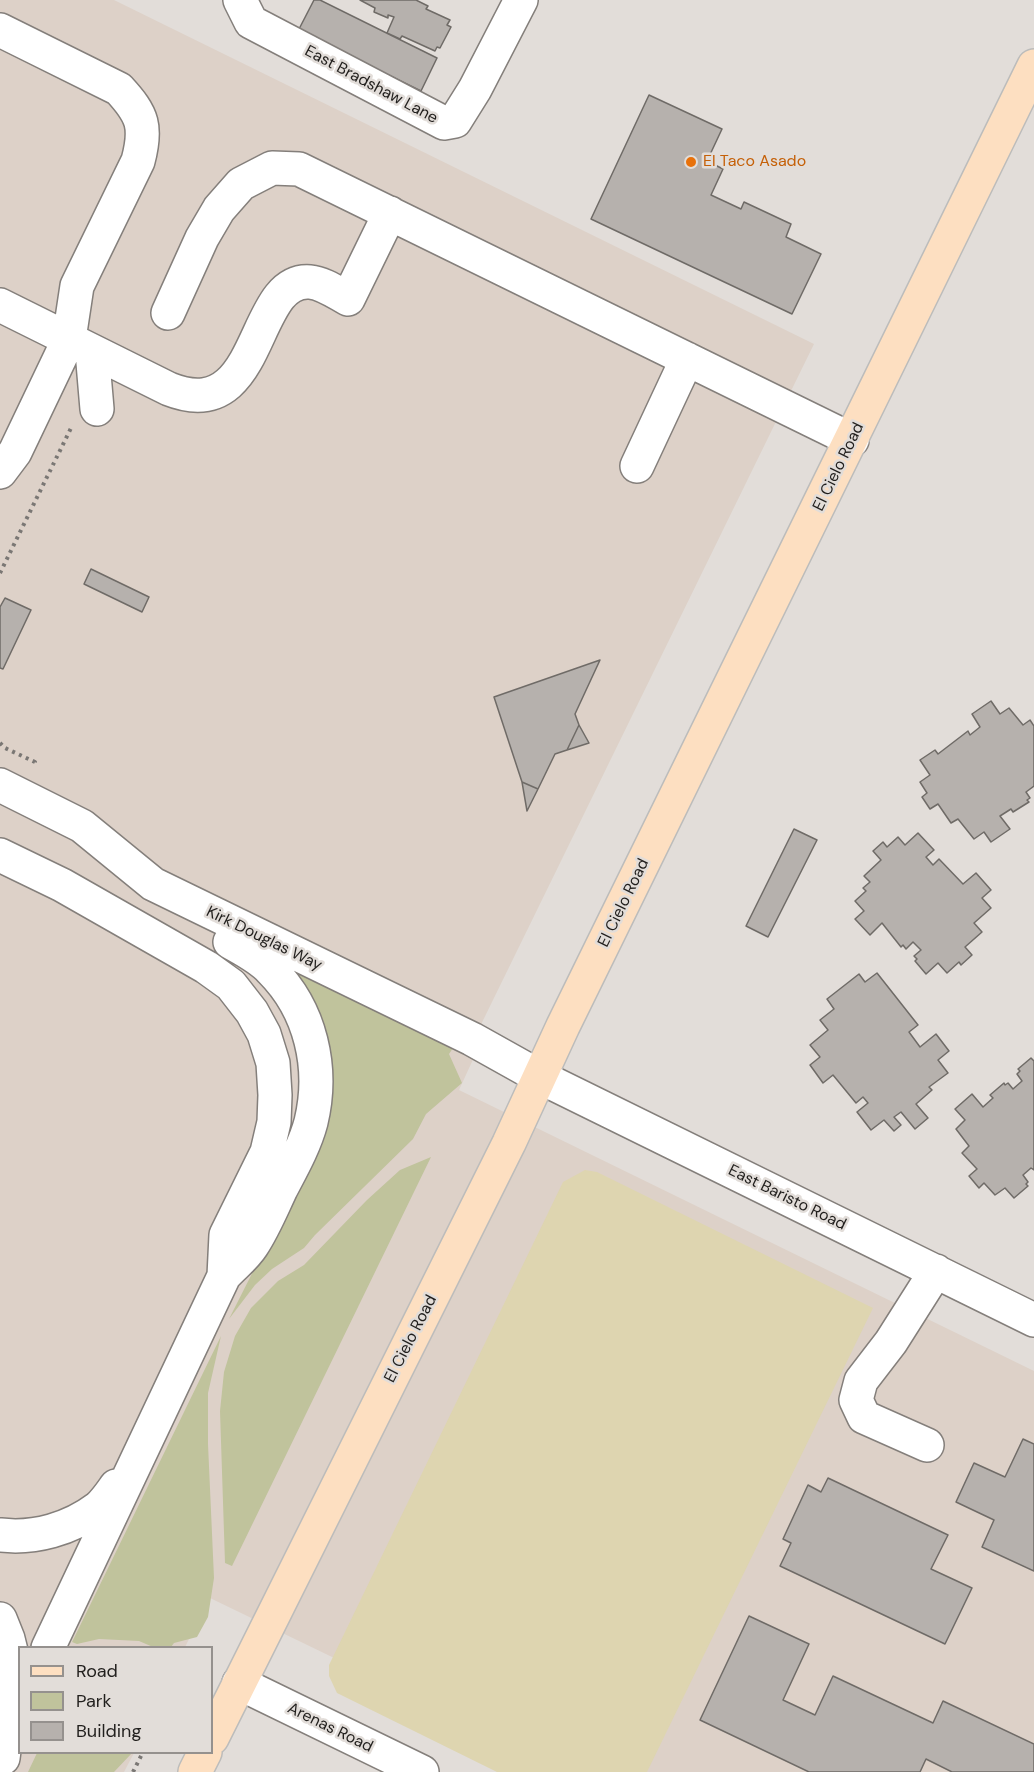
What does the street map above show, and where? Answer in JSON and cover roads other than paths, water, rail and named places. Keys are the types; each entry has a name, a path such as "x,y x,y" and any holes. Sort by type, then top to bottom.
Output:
{"main road":[{"name":"El Cielo Road","path":"213,1735 226,1697 499,1163 1034,66"},
{"path":"195,1772 204,1754"}],"street":[{"name":"East Bradshaw Lane","path":"240,0 251,22 444,123 454,121 475,89 521,0"},
{"path":"0,30 119,89 133,105 142,122 143,141 138,161 77,286 80,345 97,409"},
{"path":"168,312 202,238 219,208 242,184 272,168 299,169 852,440"},
{"path":"0,305 181,394 208,393 236,376 244,365 274,303 284,292 300,283 311,282 348,299 390,213"},
{"path":"0,472 15,452 80,345"},
{"path":"637,466 687,358"},
{"name":"Kirk Douglas Way","path":"0,784 82,826 112,848 153,884 472,1039 540,1077"},
{"path":"0,855 62,885 206,967 231,985 252,1012 264,1034 273,1063 274,1122 267,1152 226,1235 224,1276"},
{"path":"48,1646 224,1276 252,1247 303,1143 311,1123 315,1101 315,1056 302,1011 287,988 270,969 250,954 173,909 153,884"},
{"name":"East Baristo Road","path":"540,1077 1034,1320"},
{"path":"927,1445 864,1417 856,1400 861,1381 891,1342 936,1272"},
{"path":"0,1535 14,1537 42,1534 71,1524 99,1507 131,1469"},
{"path":"0,1619 15,1667 7,1751"},
{"name":"Arenas Road","path":"226,1697 422,1772"},
{"path":"7,1751 18,1721"}],"place":[{"name":"El Taco Asado","path":"691,162"}]}
